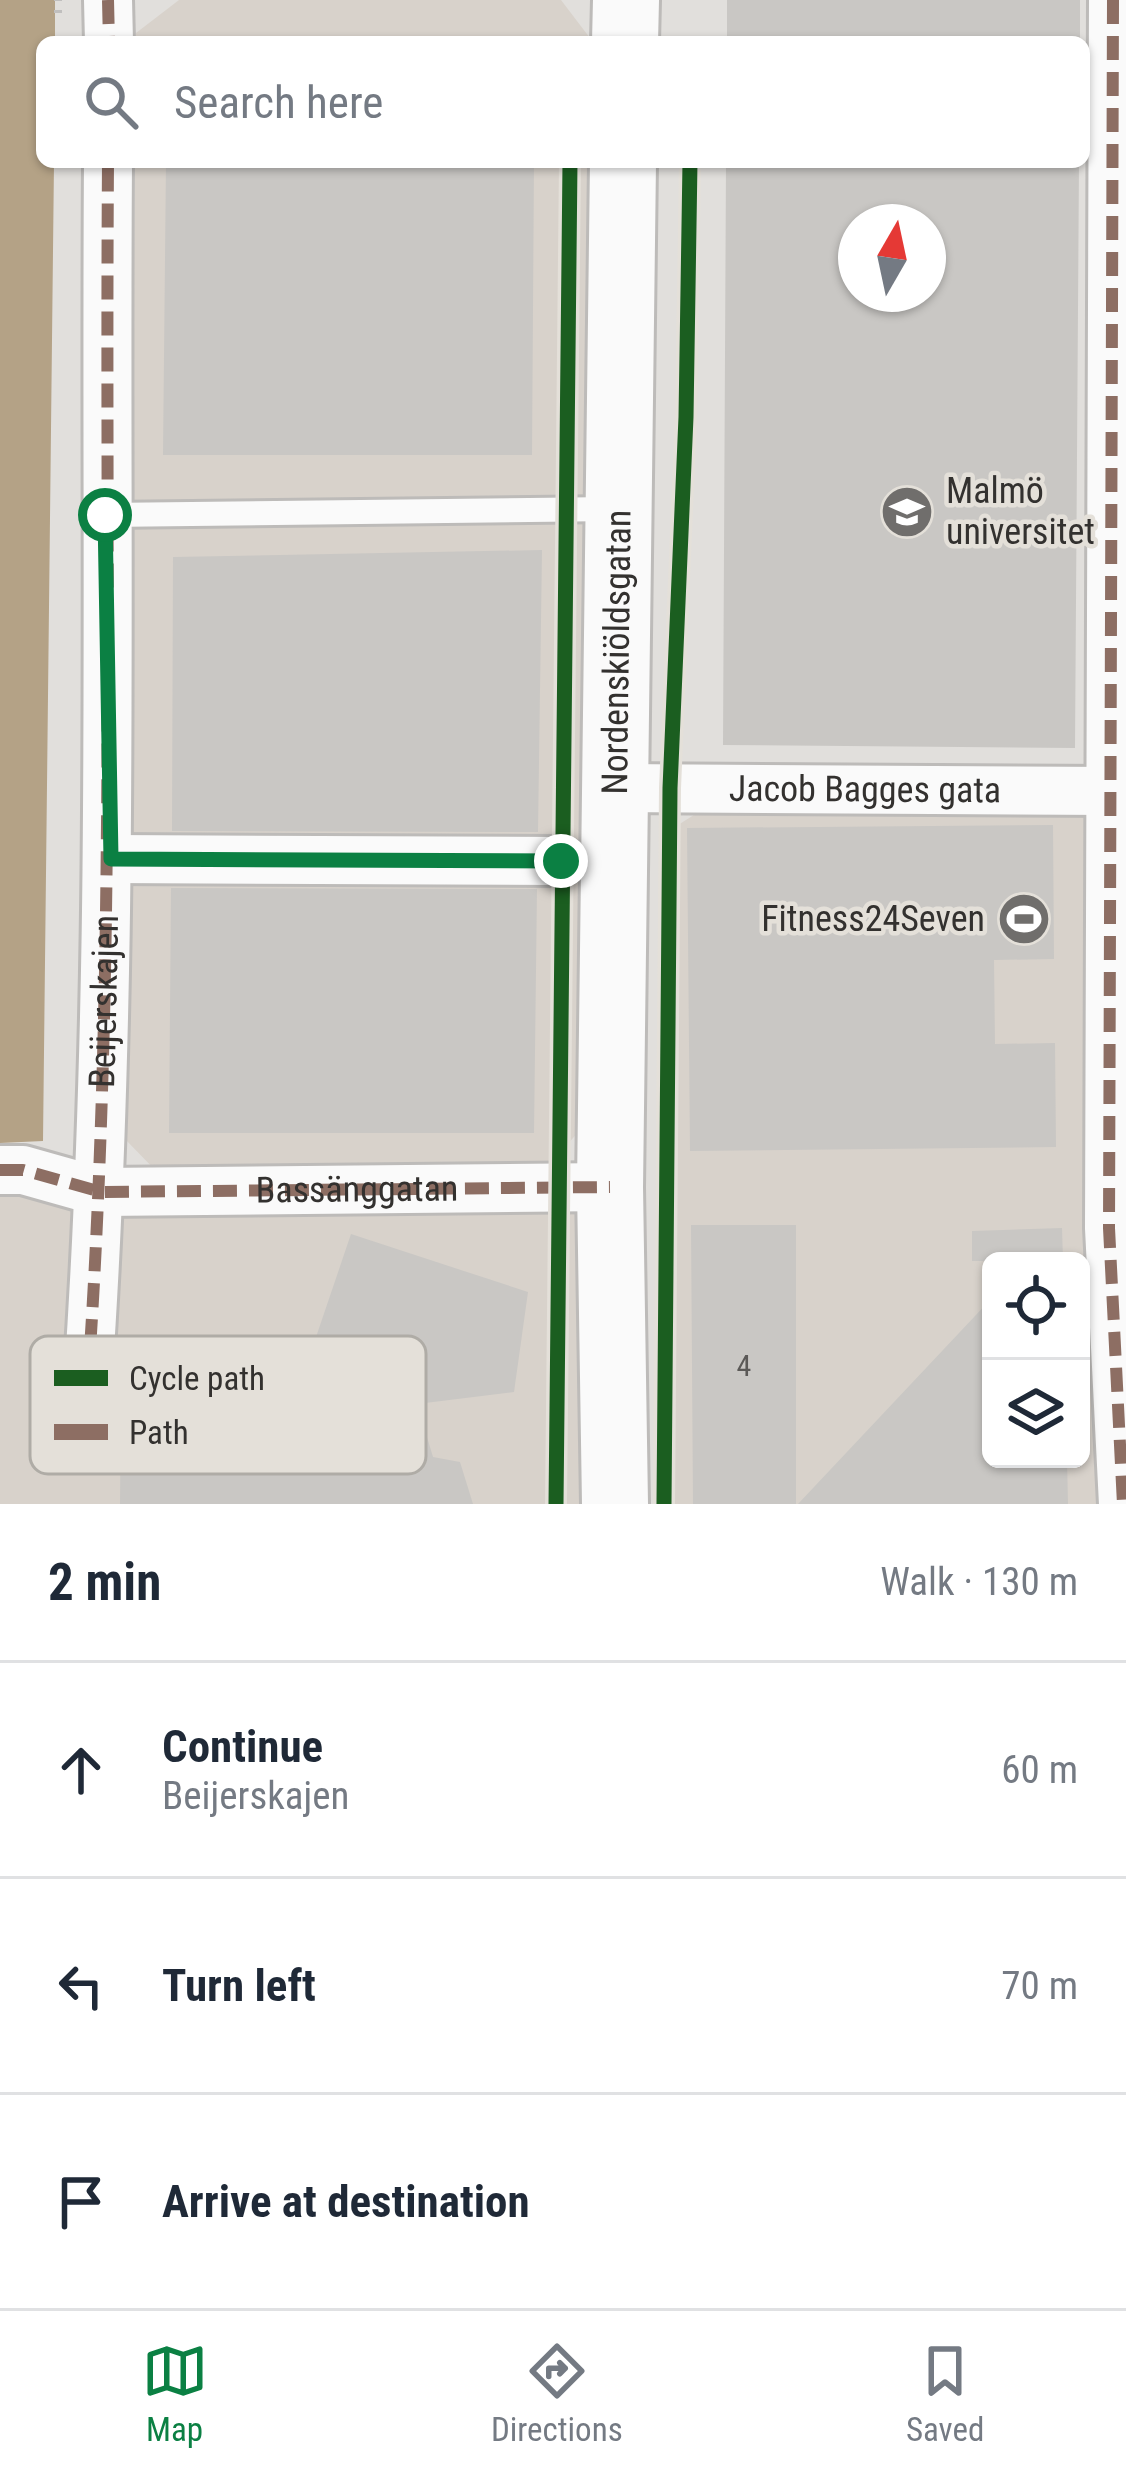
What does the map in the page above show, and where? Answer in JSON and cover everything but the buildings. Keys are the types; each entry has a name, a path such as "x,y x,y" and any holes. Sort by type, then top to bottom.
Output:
{"street":[{"path":"109,0 109,36"},
{"path":"625,36 626,0"},
{"path":"1113,0 1111,1342 1123,1504"},
{"name":"Beijerskajen","path":"91,1336 101,1192 111,859 105,515 108,168"},
{"name":"Nordenskiöldsgatan","path":"615,1504 610,1187 623,168"},
{"name":"Jacob Bagges gata","path":"616,788 1113,791"},
{"path":"111,859 561,861"},
{"name":"Bassänggatan","path":"0,1170 23,1170 101,1192 610,1187"}],"lane":[{"path":"105,515 617,508"}],"path":[{"path":"58,0 58,13"}],"shaded area":[{"path":"0,0 55,0 55,36 36,36 36,168 54,168 43,1141 0,1143"},
{"path":"179,0 561,0 588,36 136,36"},
{"path":"135,168 592,168 581,1129 542,1173 158,1173 124,1138"},
{"path":"721,798 1092,805 1126,1504 674,1504 678,825"},
{"path":"0,1170 597,1197 601,1504 0,1504"}],"marked path":[{"path":"108,0 109,36"},
{"path":"1113,0 1109,1228 1123,1504"},
{"path":"91,1336 106,923 108,168"},
{"path":"111,859 561,861"},
{"path":"0,1170 23,1170 101,1192 610,1187"}],"cycle path":[{"path":"556,1504 570,168"},
{"path":"664,1504 670,788 686,417 690,168"}],"place":[{"name":"Malmö universitet","path":"907,512"},
{"name":"Fitness24Seven","path":"1024,919"}],"route":[{"path":"105,515 111,859 561,861"}]}
